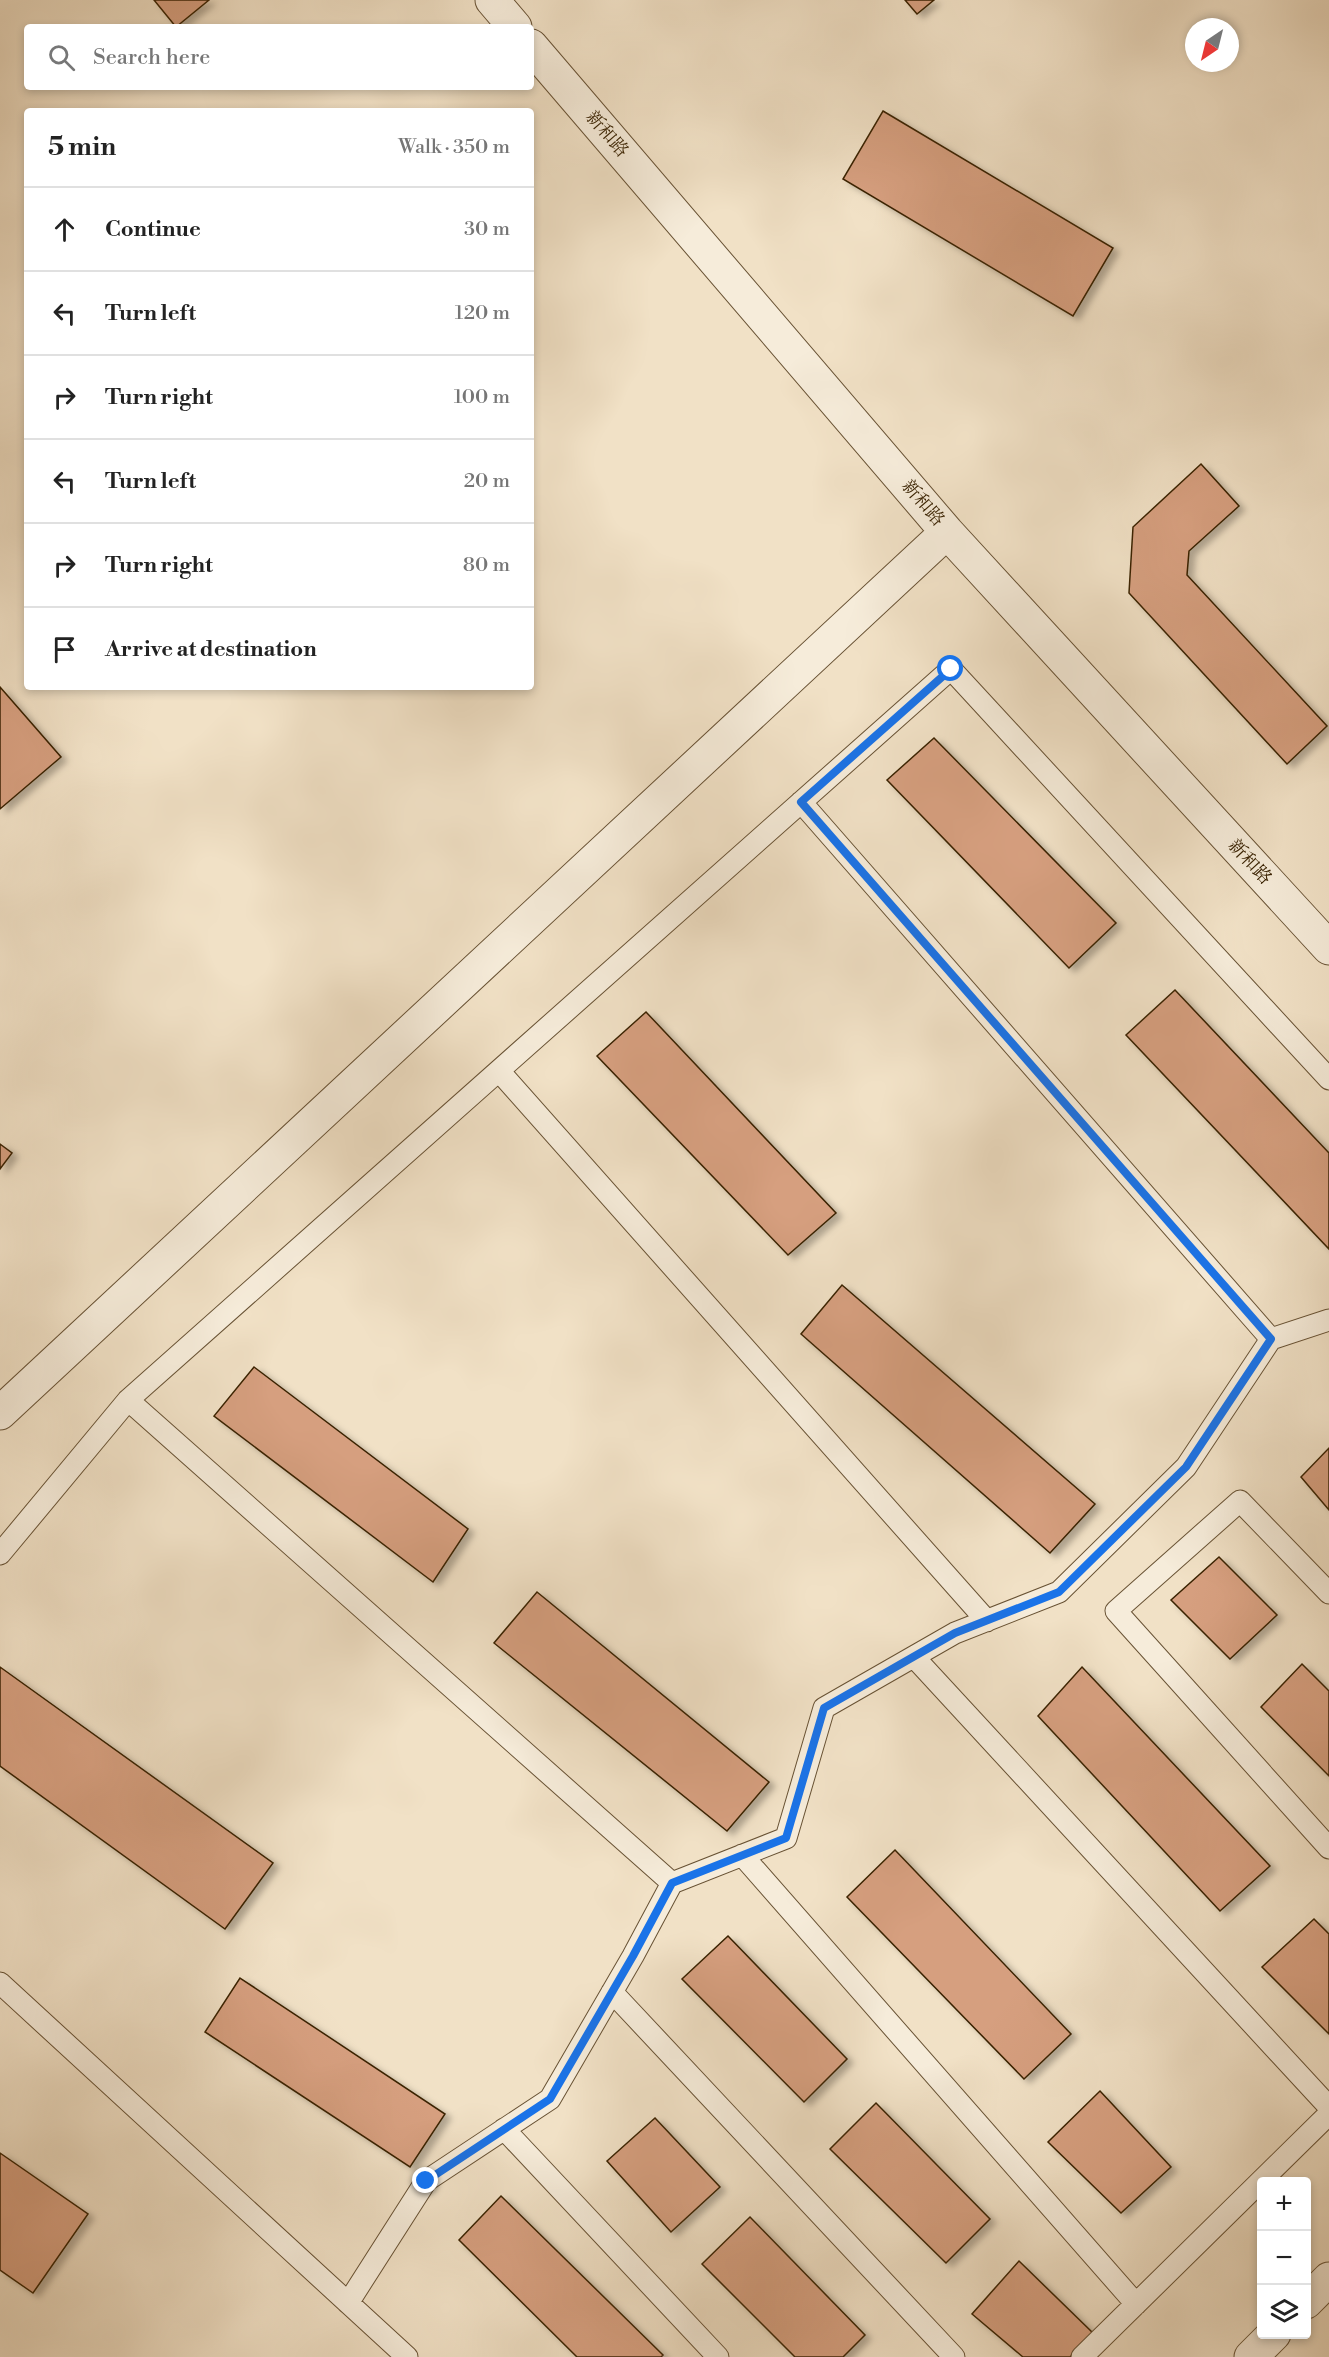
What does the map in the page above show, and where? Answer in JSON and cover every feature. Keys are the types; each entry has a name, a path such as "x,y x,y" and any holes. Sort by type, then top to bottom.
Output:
{"street":[{"path":"492,0 512,24"},
{"name":"新和路","path":"534,50 947,532 1329,948"},
{"path":"0,1413 947,532"},
{"path":"1311,2297 1329,2279"},
{"path":"1251,2357 1269,2339"}],"lane":[{"path":"0,1554 128,1400 951,669 1329,1080"},
{"path":"801,802 1271,1339"},
{"path":"499,1071 987,1621"},
{"path":"348,2303 426,2181 550,2099 672,1883 786,1838 824,1708 955,1633 1059,1592 1186,1467 1271,1339 1329,1320"},
{"path":"128,1400 672,1883"},
{"path":"1329,1593 1240,1501 1116,1611 1329,1848"},
{"path":"914,1657 1329,2107"},
{"path":"742,1855 1136,2304"},
{"path":"0,1983 407,2357"},
{"path":"612,1992 954,2357"},
{"path":"1082,2357 1329,2114"},
{"path":"504,2129 718,2357"}],"building":[{"path":"154,0 209,0 180,24 174,24"},
{"path":"905,0 934,0 917,14"},
{"path":"883,111 1113,248 1073,316 843,179"},
{"path":"1201,464 1239,506 1189,551 1187,575 1327,726 1287,764 1129,593 1133,527"},
{"path":"0,687 61,757 0,809"},
{"path":"934,738 1116,923 1069,968 887,780"},
{"path":"1175,990 1329,1153 1329,1249 1126,1035"},
{"path":"646,1012 836,1213 788,1255 597,1056"},
{"path":"0,1144 12,1153 0,1169"},
{"path":"842,1285 1095,1504 1050,1553 801,1334"},
{"path":"254,1367 468,1529 433,1582 214,1416"},
{"path":"1329,1448 1329,1510 1301,1477"},
{"path":"1219,1557 1277,1615 1230,1659 1171,1600"},
{"path":"537,1592 769,1782 727,1831 494,1643"},
{"path":"1302,1664 1329,1691 1329,1776 1261,1707"},
{"path":"0,1667 273,1863 225,1929 0,1766"},
{"path":"1082,1667 1270,1866 1220,1911 1038,1716"},
{"path":"895,1850 1071,2034 1024,2079 847,1897"},
{"path":"1314,1919 1329,1934 1329,2034 1262,1967"},
{"path":"728,1936 847,2059 804,2102 682,1979"},
{"path":"240,1978 445,2114 410,2167 205,2032"},
{"path":"1100,2091 1171,2167 1121,2213 1048,2142"},
{"path":"876,2103 990,2219 946,2263 830,2149"},
{"path":"655,2118 720,2187 671,2232 607,2161"},
{"path":"0,2153 88,2214 33,2293 0,2270"},
{"path":"501,2196 663,2355 661,2357 577,2357 459,2240"},
{"path":"750,2217 865,2335 843,2357 795,2357 702,2264"},
{"path":"1019,2261 1094,2334 1070,2357 1023,2357 972,2314"}],"route":[{"path":"426,2181 550,2099 633,1956 672,1883 786,1838 824,1708 955,1633 1059,1592 1186,1467 1271,1339 801,802 951,669"}]}
